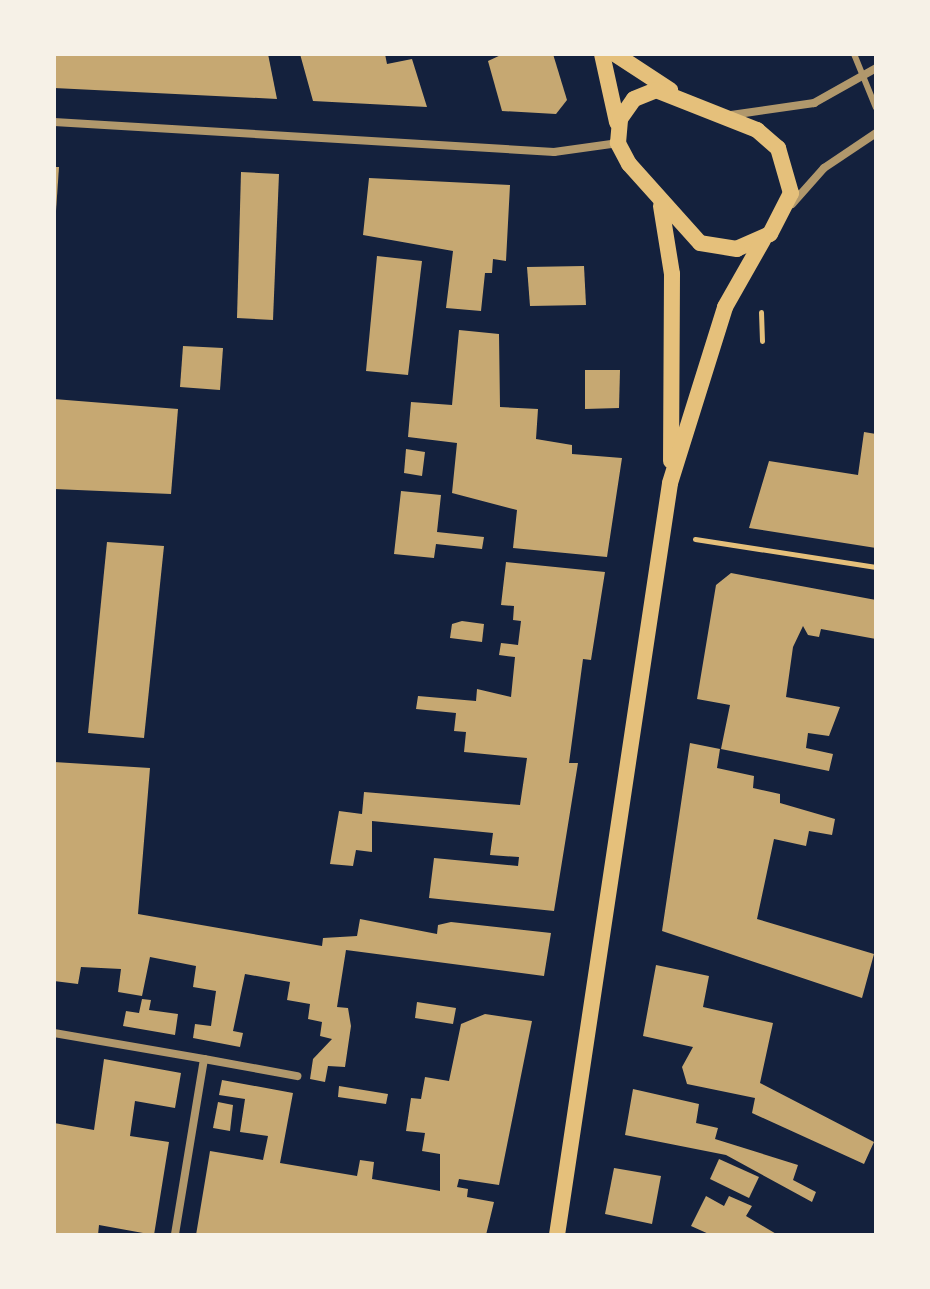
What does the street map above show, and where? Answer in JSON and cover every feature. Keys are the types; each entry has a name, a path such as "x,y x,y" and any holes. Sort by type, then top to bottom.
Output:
{"main road":[{"path":"602,54 618,135 660,202 684,232 709,246 737,249 763,240"},
{"path":"615,54 672,91 725,116 778,148 790,174 787,211 763,240 725,307 670,483"},
{"path":"618,135 634,99 672,91"},
{"path":"557,1235 670,483 672,274 660,202"}],"street":[{"path":"725,116 799,108 876,68"},
{"path":"54,122 563,153 618,135"},
{"path":"787,211 824,168 876,133"},
{"path":"54,1033 297,1076"},
{"path":"175,1235 204,1059"}],"lane":[{"path":"854,54 876,108"}],"path":[{"path":"662,534 876,567"}],"building":[{"path":"54,54 268,54 277,99 54,88"},
{"path":"300,54 385,54 387,64 412,59 427,107 313,101"},
{"path":"503,54 553,54 567,100 556,114 502,111 488,61"},
{"path":"54,167 59,167 56,211 54,211"},
{"path":"241,172 279,174 273,320 237,318"},
{"path":"369,178 510,185 506,261 493,259 492,273 485,273 481,311 446,308 453,251 363,235"},
{"path":"377,256 422,261 408,375 366,371"},
{"path":"584,266 586,305 530,306 527,267"},
{"path":"459,330 499,334 500,407 538,409 536,439 572,445 572,454 622,458 607,557 513,548 517,510 452,493 457,443 408,437 411,402 452,405"},
{"path":"183,346 223,348 220,390 180,387"},
{"path":"585,370 620,370 619,408 585,409"},
{"path":"54,399 178,409 171,494 54,489"},
{"path":"864,432 876,434 876,548 749,528 769,461 858,475"},
{"path":"406,449 425,452 422,476 404,473"},
{"path":"401,491 441,495 437,532 484,537 482,549 436,544 434,558 394,554"},
{"path":"107,542 164,546 144,738 88,733"},
{"path":"506,562 605,572 591,660 583,659 569,763 578,763 554,911 429,898 434,858 518,866 519,857 490,855 493,833 372,821 372,852 356,850 353,866 330,864 339,811 362,814 364,792 520,805 527,758 464,752 466,732 454,731 456,713 416,709 418,696 476,701 477,689 511,697 515,657 499,655 501,643 518,645 521,621 513,620 514,606 501,605"},
{"path":"731,573 876,600 876,639 821,629 819,637 808,635 803,626 793,647 786,697 840,707 829,736 808,733 806,748 833,754 829,771 721,749 730,705 697,699 716,585"},
{"path":"462,621 484,624 482,642 450,638 452,624"},
{"path":"690,743 720,749 717,768 754,776 753,788 780,794 780,803 835,819 832,835 809,831 806,846 774,839 757,919 874,954 862,998 662,931"},
{"path":"54,762 150,768 138,914 322,946 323,938 357,936 360,919 437,934 438,925 451,922 551,933 544,976 346,950 337,1007 348,1008 351,1026 345,1067 328,1066 325,1082 310,1079 313,1059 332,1039 320,1036 322,1022 308,1019 310,1004 287,1000 290,982 245,974 233,1031 243,1033 240,1047 193,1038 195,1024 211,1026 216,991 193,987 196,966 150,957 142,996 118,992 121,969 81,967 78,984 54,981"},
{"path":"656,965 709,976 703,1007 773,1023 760,1083 874,1142 864,1164 752,1113 755,1098 687,1084 682,1067 693,1047 643,1036"},
{"path":"142,999 151,1000 149,1010 178,1014 175,1035 123,1026 126,1011 139,1013"},
{"path":"417,1002 456,1008 453,1024 415,1018"},
{"path":"485,1014 532,1021 499,1185 459,1179 457,1187 468,1189 467,1197 494,1202 486,1235 196,1235 210,1151 263,1160 268,1136 240,1132 245,1099 219,1095 222,1080 293,1093 280,1163 357,1176 360,1160 374,1162 372,1179 440,1191 440,1154 422,1151 425,1133 406,1131 411,1098 421,1099 425,1077 449,1081 461,1024"},
{"path":"104,1059 181,1073 175,1108 135,1101 130,1136 169,1142 154,1235 99,1225 98,1235 54,1235 54,1123 94,1130"},
{"path":"339,1086 388,1094 386,1104 338,1097"},
{"path":"633,1089 699,1104 696,1123 718,1128 715,1139 798,1165 793,1180 816,1192 812,1202 726,1155 625,1135"},
{"path":"218,1102 233,1105 230,1131 213,1128"},
{"path":"719,1159 759,1177 749,1198 710,1179"},
{"path":"614,1168 661,1176 652,1224 605,1214"},
{"path":"706,1196 724,1206 729,1196 752,1206 746,1216 778,1235 711,1235 691,1226"}]}
